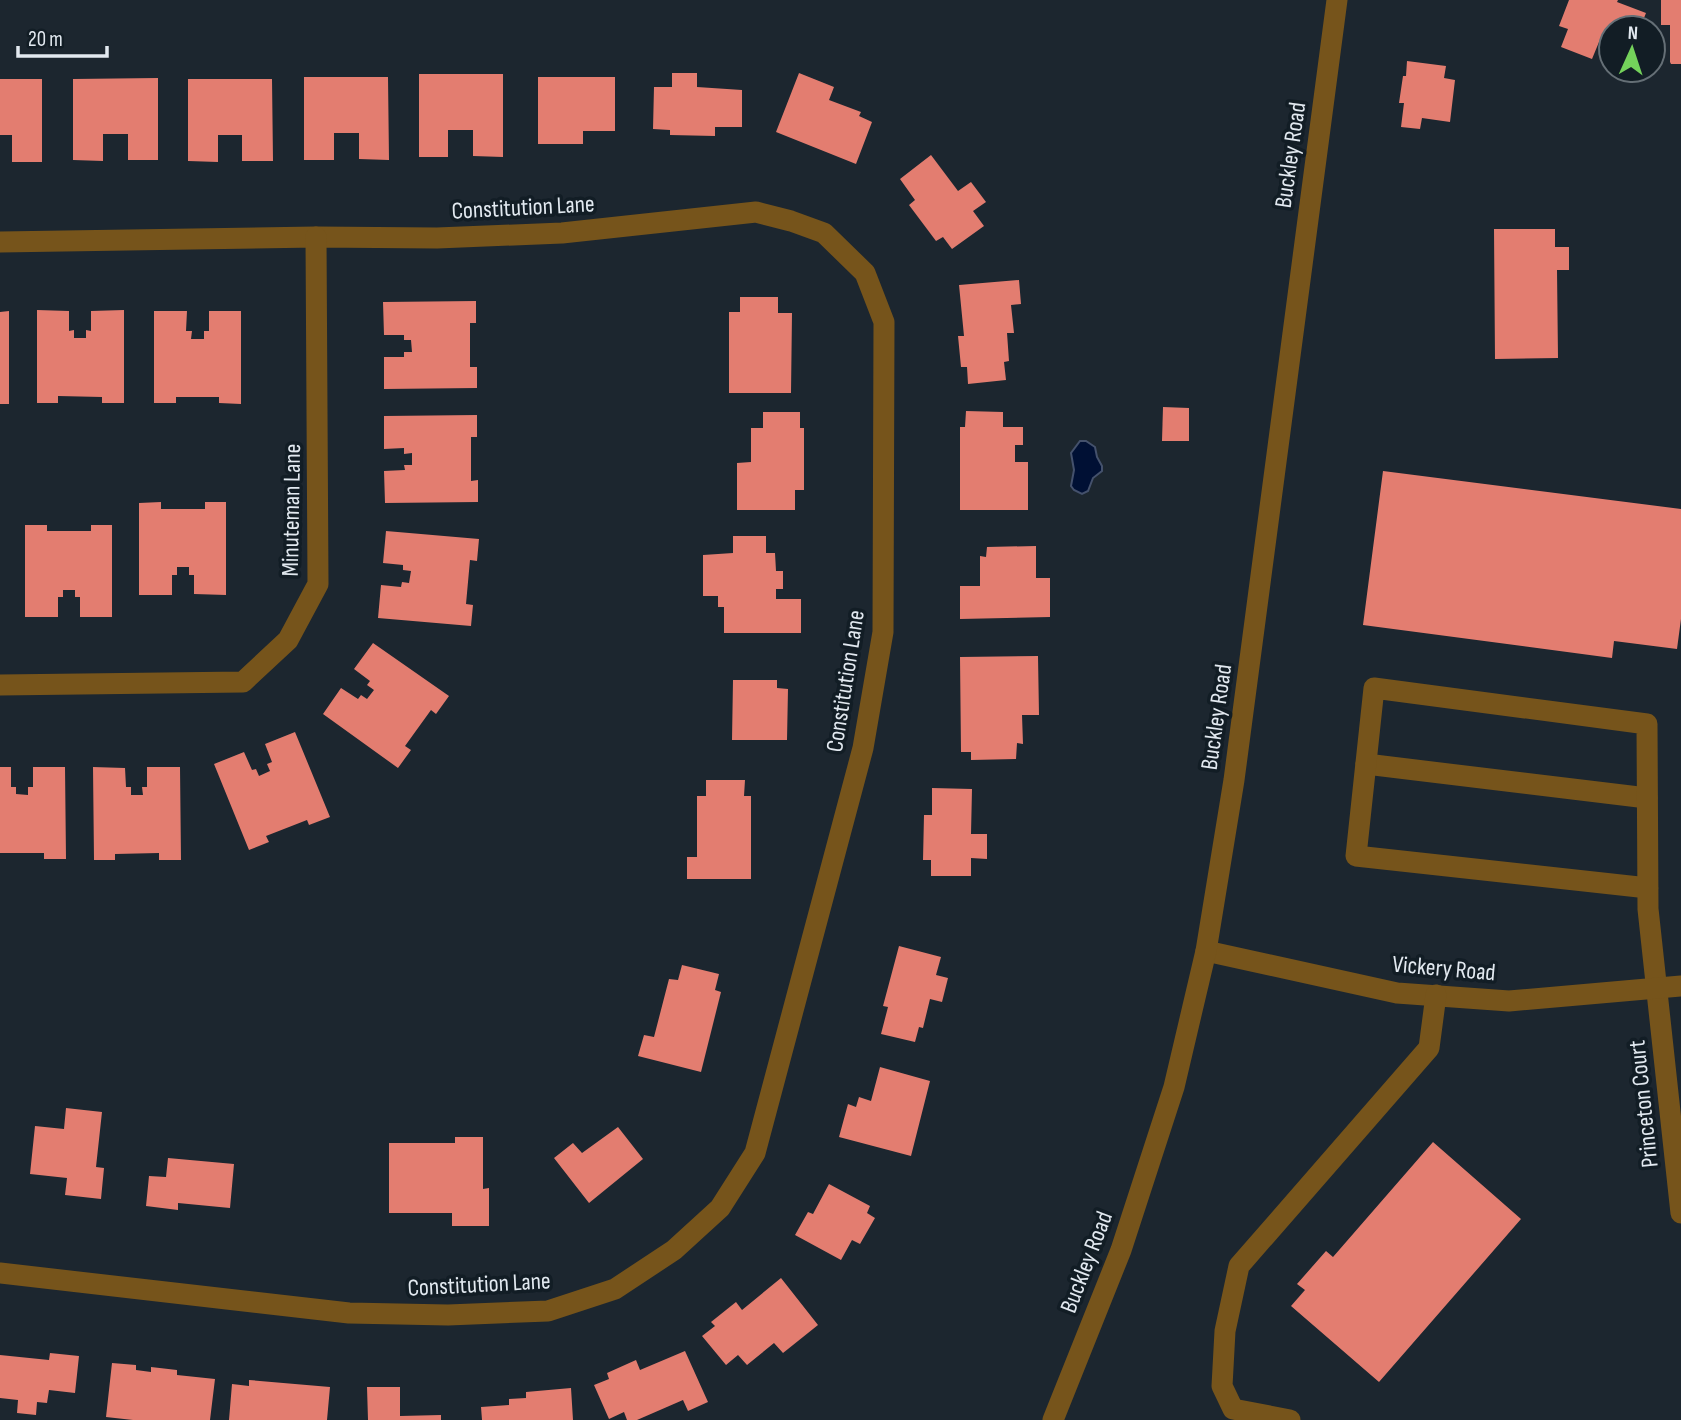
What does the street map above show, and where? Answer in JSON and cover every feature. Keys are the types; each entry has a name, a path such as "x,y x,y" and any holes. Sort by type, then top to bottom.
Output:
{"street":[{"name":"Buckley Road","path":"1053,1420 1121,1250 1174,1087 1206,951 1234,780 1337,0"},
{"name":"Constitution Lane","path":"0,242 316,237 437,238 562,233 756,212 824,233 865,273 884,322 883,632 863,748 755,1153 720,1208 674,1250 615,1289 548,1311 448,1315 349,1314 0,1273"},
{"name":"Minuteman Lane","path":"0,685 243,682 288,640 318,584 316,237"},
{"name":"Princeton Court","path":"1366,764 1374,688 1647,724 1648,888 1681,1213"},
{"path":"1647,798 1366,764 1356,856 1648,888"},
{"name":"Vickery Road","path":"1206,951 1397,993 1509,1000 1681,986"},
{"path":"1290,1420 1233,1409 1222,1386 1225,1331 1239,1266 1429,1048 1436,995"}],"water":[{"path":"1080,441 1086,441 1095,447 1102,466 1102,471 1093,478 1088,491 1082,494 1071,486 1074,470 1071,453"}],"building":[{"path":"1569,0 1618,0 1617,2 1646,13 1597,14 1597,47 1592,59 1561,47 1568,29 1559,26"},
{"path":"1661,0 1681,0 1681,64 1670,62 1670,25 1667,25 1667,14 1661,14"},
{"path":"1407,61 1446,66 1444,78 1455,80 1450,122 1422,118 1420,129 1401,127 1404,103 1399,103"},
{"path":"672,73 697,73 697,87 742,90 742,127 715,127 715,136 670,135 670,130 653,129 654,87 672,87"},
{"path":"799,73 834,87 829,100 861,112 859,116 872,122 856,164 776,132"},
{"path":"419,74 503,74 503,157 473,156 473,130 448,130 448,157 419,157"},
{"path":"304,77 388,77 389,160 359,159 359,133 334,133 334,160 304,160"},
{"path":"538,77 615,77 615,131 583,131 583,144 538,144"},
{"path":"158,78 158,160 128,160 128,134 103,134 103,161 73,160 73,79"},
{"path":"0,79 42,79 42,162 12,162 12,135 0,135"},
{"path":"188,79 272,79 273,161 242,161 242,135 218,135 218,162 188,161"},
{"path":"931,155 958,191 971,182 986,202 973,211 984,226 952,249 943,237 936,241 909,205 915,200 900,179"},
{"path":"1494,229 1555,229 1555,247 1569,247 1569,270 1557,270 1558,358 1495,359"},
{"path":"1019,280 1021,304 1011,305 1014,333 1007,333 1009,361 1004,362 1006,380 968,384 967,367 961,367 958,336 964,336 959,285"},
{"path":"740,297 778,297 778,313 792,313 791,393 729,393 729,312 740,312"},
{"path":"476,301 476,323 470,323 470,367 477,367 477,388 384,389 384,357 404,357 404,352 412,352 411,340 404,340 404,335 384,335 383,302"},
{"path":"37,310 69,311 69,331 74,330 74,338 86,338 86,330 91,331 91,311 124,310 124,403 102,403 102,397 58,396 58,403 37,403"},
{"path":"9,311 9,404 0,404 0,312"},
{"path":"154,311 187,311 186,331 192,331 191,339 204,339 204,331 209,331 209,311 241,311 241,404 219,403 219,397 176,397 176,403 154,403"},
{"path":"1163,407 1189,408 1189,441 1162,441"},
{"path":"966,411 1003,412 1003,427 1023,427 1023,445 1015,445 1015,462 1028,462 1028,510 960,510 960,427 965,427"},
{"path":"763,412 800,412 800,428 804,428 804,490 795,490 795,510 737,510 737,463 751,462 751,428 763,428"},
{"path":"477,415 477,437 471,437 471,481 478,480 478,502 385,503 384,471 405,470 404,465 412,465 412,453 404,454 404,448 384,449 384,416"},
{"path":"1383,471 1681,509 1681,619 1677,649 1614,641 1612,658 1363,625"},
{"path":"161,502 161,509 205,509 205,502 226,502 226,595 194,594 194,575 189,575 189,567 177,567 177,575 172,575 172,595 139,595 139,503"},
{"path":"25,525 47,525 47,531 91,531 91,525 112,525 112,617 80,617 80,597 75,597 75,590 63,590 63,597 58,597 58,617 25,617"},
{"path":"386,531 479,539 477,561 470,560 466,604 473,605 471,626 378,618 381,585 401,587 402,582 409,583 411,571 403,570 403,565 383,563"},
{"path":"733,536 766,536 766,553 775,553 776,571 783,571 783,589 776,589 776,599 801,599 801,633 724,633 724,607 718,607 718,596 703,596 703,555 733,553"},
{"path":"1036,546 1036,578 1050,578 1050,617 960,619 960,586 980,586 980,556 986,557 987,547"},
{"path":"373,643 449,696 436,714 431,710 405,746 411,750 398,768 323,714 341,688 358,699 361,695 367,699 374,690 367,685 370,681 354,669"},
{"path":"1038,656 1039,715 1022,715 1023,744 1017,743 1016,759 971,760 971,752 961,752 960,657"},
{"path":"733,680 777,680 777,688 788,689 787,740 732,740"},
{"path":"295,732 330,817 309,825 307,820 266,836 269,842 249,850 214,764 244,752 252,770 256,769 259,776 270,771 267,764 272,762 265,744"},
{"path":"0,767 11,767 11,787 16,787 16,794 28,795 28,787 33,787 33,767 65,767 66,859 44,859 44,853 0,853"},
{"path":"93,767 125,768 126,787 131,787 131,795 143,795 142,787 147,787 147,767 180,767 181,860 159,860 159,853 115,854 115,860 94,860"},
{"path":"706,780 745,780 744,796 751,796 751,879 687,879 687,857 697,857 697,796 706,796"},
{"path":"932,788 972,789 971,834 987,834 987,859 971,858 971,876 931,876 931,860 923,860 924,815 932,815"},
{"path":"899,946 941,957 936,975 948,978 942,1002 930,999 923,1028 919,1027 915,1042 881,1034 888,1007 883,1006"},
{"path":"682,965 719,974 715,990 721,992 701,1072 638,1056 644,1035 654,1037 669,979 678,980"},
{"path":"880,1067 930,1081 911,1156 839,1137 848,1104 856,1107 859,1097 871,1101"},
{"path":"66,1108 102,1112 96,1167 104,1168 101,1199 65,1195 67,1178 30,1174 35,1126 64,1129"},
{"path":"618,1127 643,1159 589,1203 554,1158 573,1143 582,1153"},
{"path":"455,1137 483,1137 483,1189 489,1188 489,1226 452,1226 452,1213 389,1213 389,1143 455,1143"},
{"path":"1433,1142 1521,1219 1379,1382 1291,1306 1305,1290 1297,1284 1326,1251 1333,1257"},
{"path":"168,1158 234,1164 230,1208 178,1203 178,1210 146,1206 149,1176 166,1177"},
{"path":"829,1184 870,1206 867,1213 875,1218 860,1244 852,1240 841,1260 795,1235 808,1212 813,1214"},
{"path":"781,1278 818,1325 783,1353 774,1343 747,1365 738,1355 726,1365 702,1336 715,1326 711,1322 736,1302 742,1310"},
{"path":"685,1351 708,1402 688,1411 683,1400 637,1420 627,1420 624,1412 609,1419 594,1385 609,1379 607,1373 636,1360 640,1370"},
{"path":"50,1353 79,1356 75,1393 49,1390 47,1403 37,1402 36,1415 17,1413 18,1400 0,1398 0,1355 49,1360"},
{"path":"112,1363 136,1365 136,1370 151,1372 151,1367 177,1370 177,1375 215,1379 210,1420 133,1420 106,1417"},
{"path":"249,1380 330,1387 327,1420 229,1420 232,1384 249,1386"},
{"path":"367,1387 400,1387 400,1416 441,1415 441,1420 368,1420"},
{"path":"571,1388 573,1420 482,1420 481,1407 509,1405 509,1399 526,1398 526,1392"}]}
